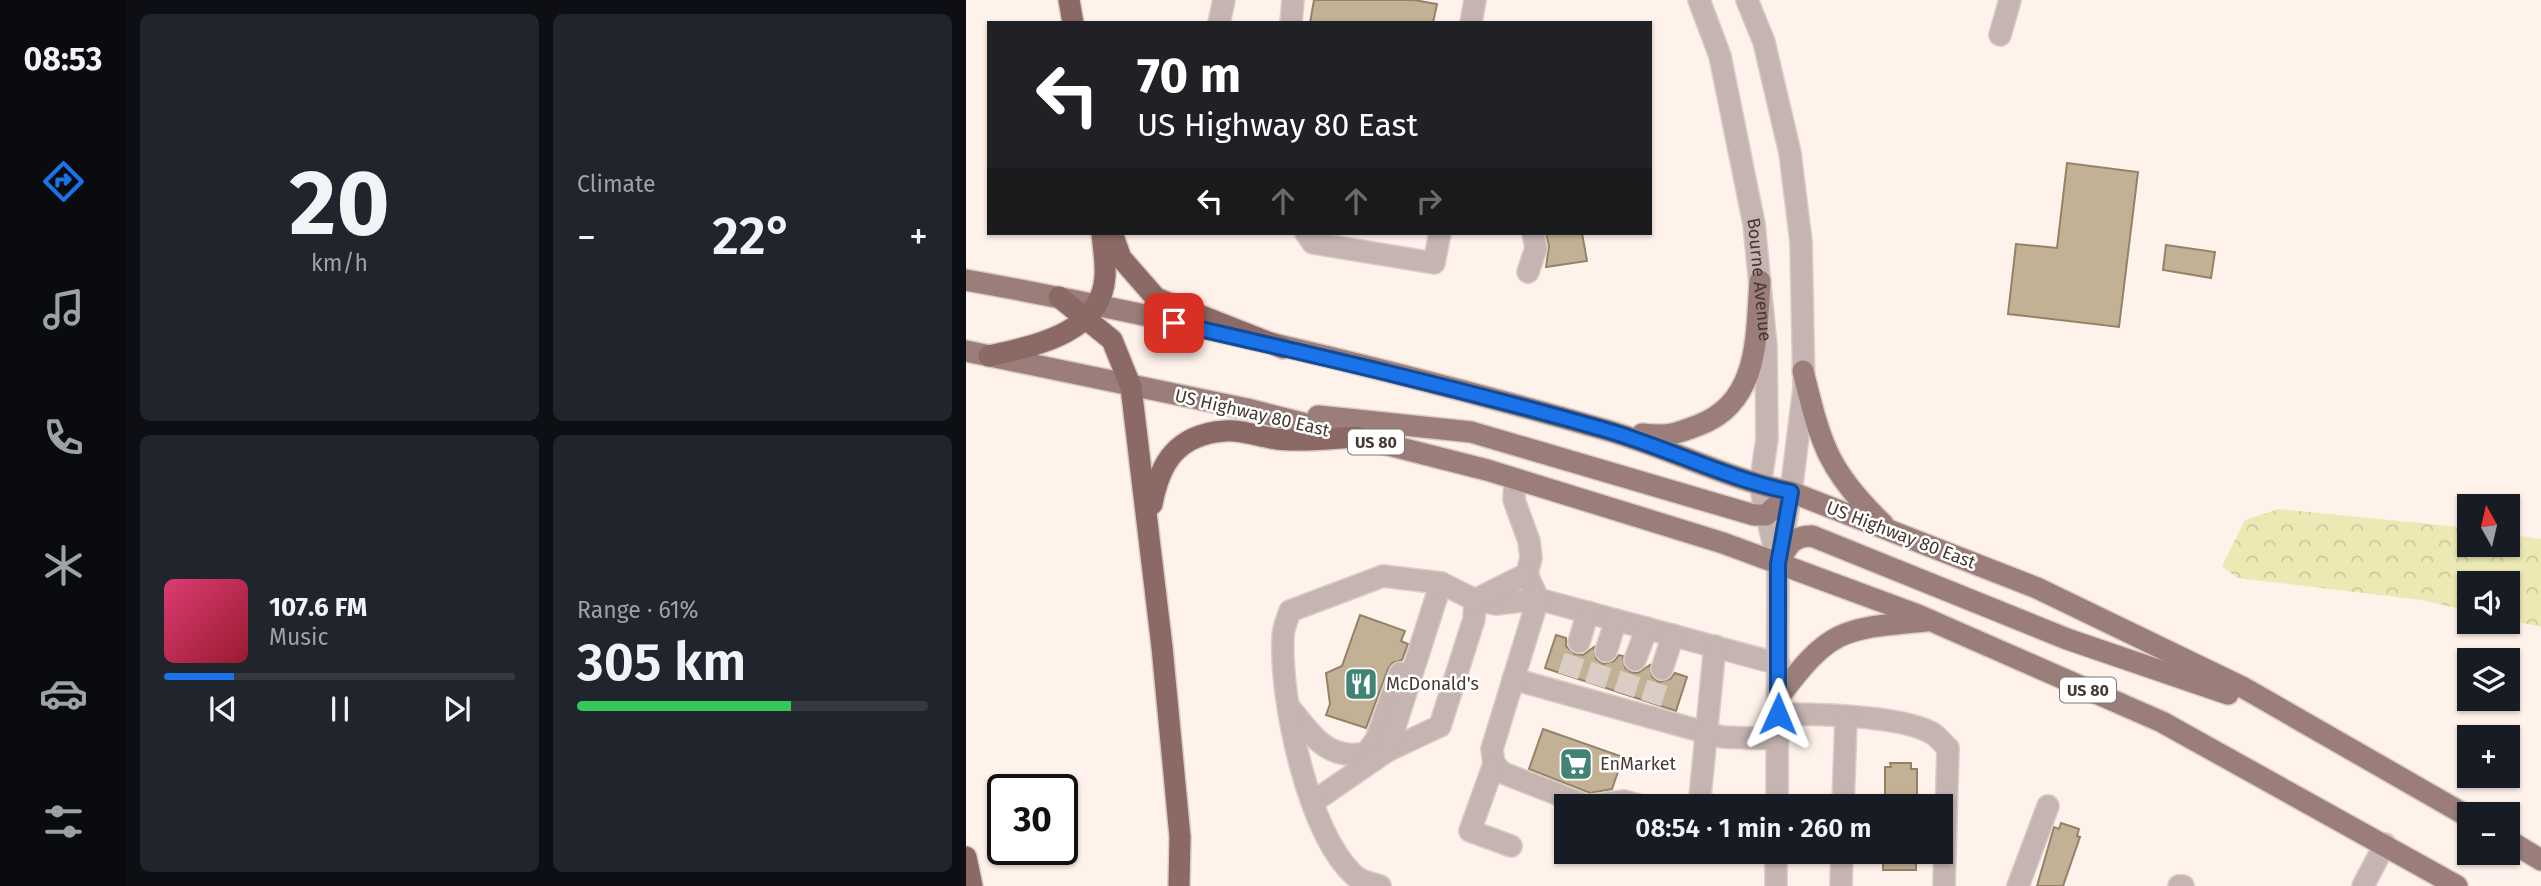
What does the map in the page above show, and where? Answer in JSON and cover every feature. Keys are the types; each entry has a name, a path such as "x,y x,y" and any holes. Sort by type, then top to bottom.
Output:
{"highway":[{"path":"1069,0 1073,21"},
{"path":"989,356 1048,342 1092,310 1106,278 1102,235"},
{"path":"1113,235 1121,258 1156,298 1283,348"},
{"path":"1059,297 1092,310 1112,340 1131,387 1149,523 1180,837 1179,886"},
{"path":"1149,523 1156,481 1169,454 1193,440 1224,430 1279,439 1357,437"},
{"path":"966,858 972,886"}],"main road":[{"path":"966,280 1059,297"},
{"path":"1609,431 1668,437 1714,420 1737,400 1750,374 1760,281"},
{"name":"US Highway 80 East","path":"1092,310 1283,348 1609,431 1760,486 1791,492 2037,588 2244,688 2457,810"},
{"name":"US Highway 80 East","path":"966,351 1247,409 1515,479 1723,543 1931,621 2162,722 2457,886"},
{"path":"1803,371 1820,441 1854,496 1889,531"},
{"path":"1247,409 1471,432 1754,515 1766,515 1791,492"},
{"path":"1778,564 1788,543 1798,536 1812,536 2067,639 2289,714"},
{"path":"1778,706 1807,659 1832,639 1863,626 1931,621"},
{"path":"2520,847 2541,860"}],"street":[{"path":"1219,21 1224,0"},
{"path":"1291,21 1293,0"},
{"path":"1471,21 1475,0"},
{"name":"Bourne Avenue","path":"1699,0 1720,56 1754,224 1766,346 1767,439 1760,486 1778,564"},
{"path":"1747,0 1764,42 1790,153 1801,242 1803,371 1791,492 1778,564 1777,794"},
{"path":"2000,35 2010,0"},
{"path":"1307,235 1313,243 1434,263 1440,235"},
{"path":"1528,272 1536,248 1533,235"},
{"path":"1511,846 1470,831 1494,764 1492,749 1538,599 1527,575 1531,558 1529,541 1514,500 1515,479"},
{"path":"1475,600 1527,575"},
{"path":"1380,886 1357,879 1335,854 1313,802 1286,703 1283,635 1290,611 1383,576 1441,583 1475,600 1496,604 1538,599 1779,664"},
{"path":"1387,751 1441,583"},
{"path":"1313,802 1387,751 1440,726 1474,619 1475,600"},
{"path":"1579,642 1588,612"},
{"path":"1606,651 1616,620"},
{"path":"1286,703 1312,736 1335,753 1347,757 1366,753 1377,740 1408,650 1428,627"},
{"path":"1636,660 1647,628"},
{"path":"1662,669 1673,635"},
{"path":"1700,794 1704,732 1715,646"},
{"path":"1513,679 1565,684 1649,709 1722,737 1778,739"},
{"path":"1778,706 1846,718 1905,723 1932,734 1948,748 1944,886"},
{"path":"1843,794 1846,718"},
{"path":"1494,764 1503,773 1558,794"},
{"path":"2018,886 2048,806"},
{"path":"2364,886 2385,844"},
{"path":"1776,864 1776,886"},
{"path":"1840,886 1841,864"}],"green space":[{"path":"2279,509 2457,527 2457,557 2520,557 2520,536 2541,539 2541,627 2520,623 2520,571 2457,571 2457,608 2421,600 2237,578 2222,566 2245,520"}],"building":[{"path":"1314,0 1414,0 1437,4 1433,21 1310,21"},
{"path":"2067,163 2138,172 2119,327 2008,314 2016,244 2057,248"},
{"path":"1546,235 1582,235 1587,261 1546,267 1549,246"},
{"path":"2166,245 2215,252 2211,278 2163,270"},
{"name":"McDonald's","path":"1360,615 1405,631 1401,641 1408,644 1402,660 1392,663 1388,669 1366,728 1326,715 1330,704 1326,673 1342,666"},
{"name":"EnMarket","path":"1556,635 1566,638 1566,646 1575,654 1583,655 1594,647 1596,659 1603,664 1614,661 1619,655 1623,656 1625,668 1631,672 1638,673 1650,665 1652,677 1659,682 1670,679 1675,673 1687,677 1676,711 1545,668"},
{"name":"EnMarket","path":"1543,729 1623,757 1612,789 1590,793 1529,769"},
{"path":"1890,763 1911,763 1911,769 1917,769 1917,794 1885,794 1885,767 1891,767"},
{"path":"2061,823 2079,829 2077,836 2080,837 2063,886 2037,886 2054,827 2059,829"},
{"path":"1883,864 1916,864 1916,870 1883,870"}],"tunnel":[{"path":"1568,676 1579,642"},
{"path":"1595,685 1606,651"},
{"path":"1624,694 1635,660"},
{"path":"1651,703 1662,669"}],"place":[{"name":"McDonald's","path":"1361,684"},
{"name":"EnMarket","path":"1576,764"}],"route":[{"path":"1174,323 1439,386 1609,431 1760,486 1791,492 1778,564 1778,714"}]}
